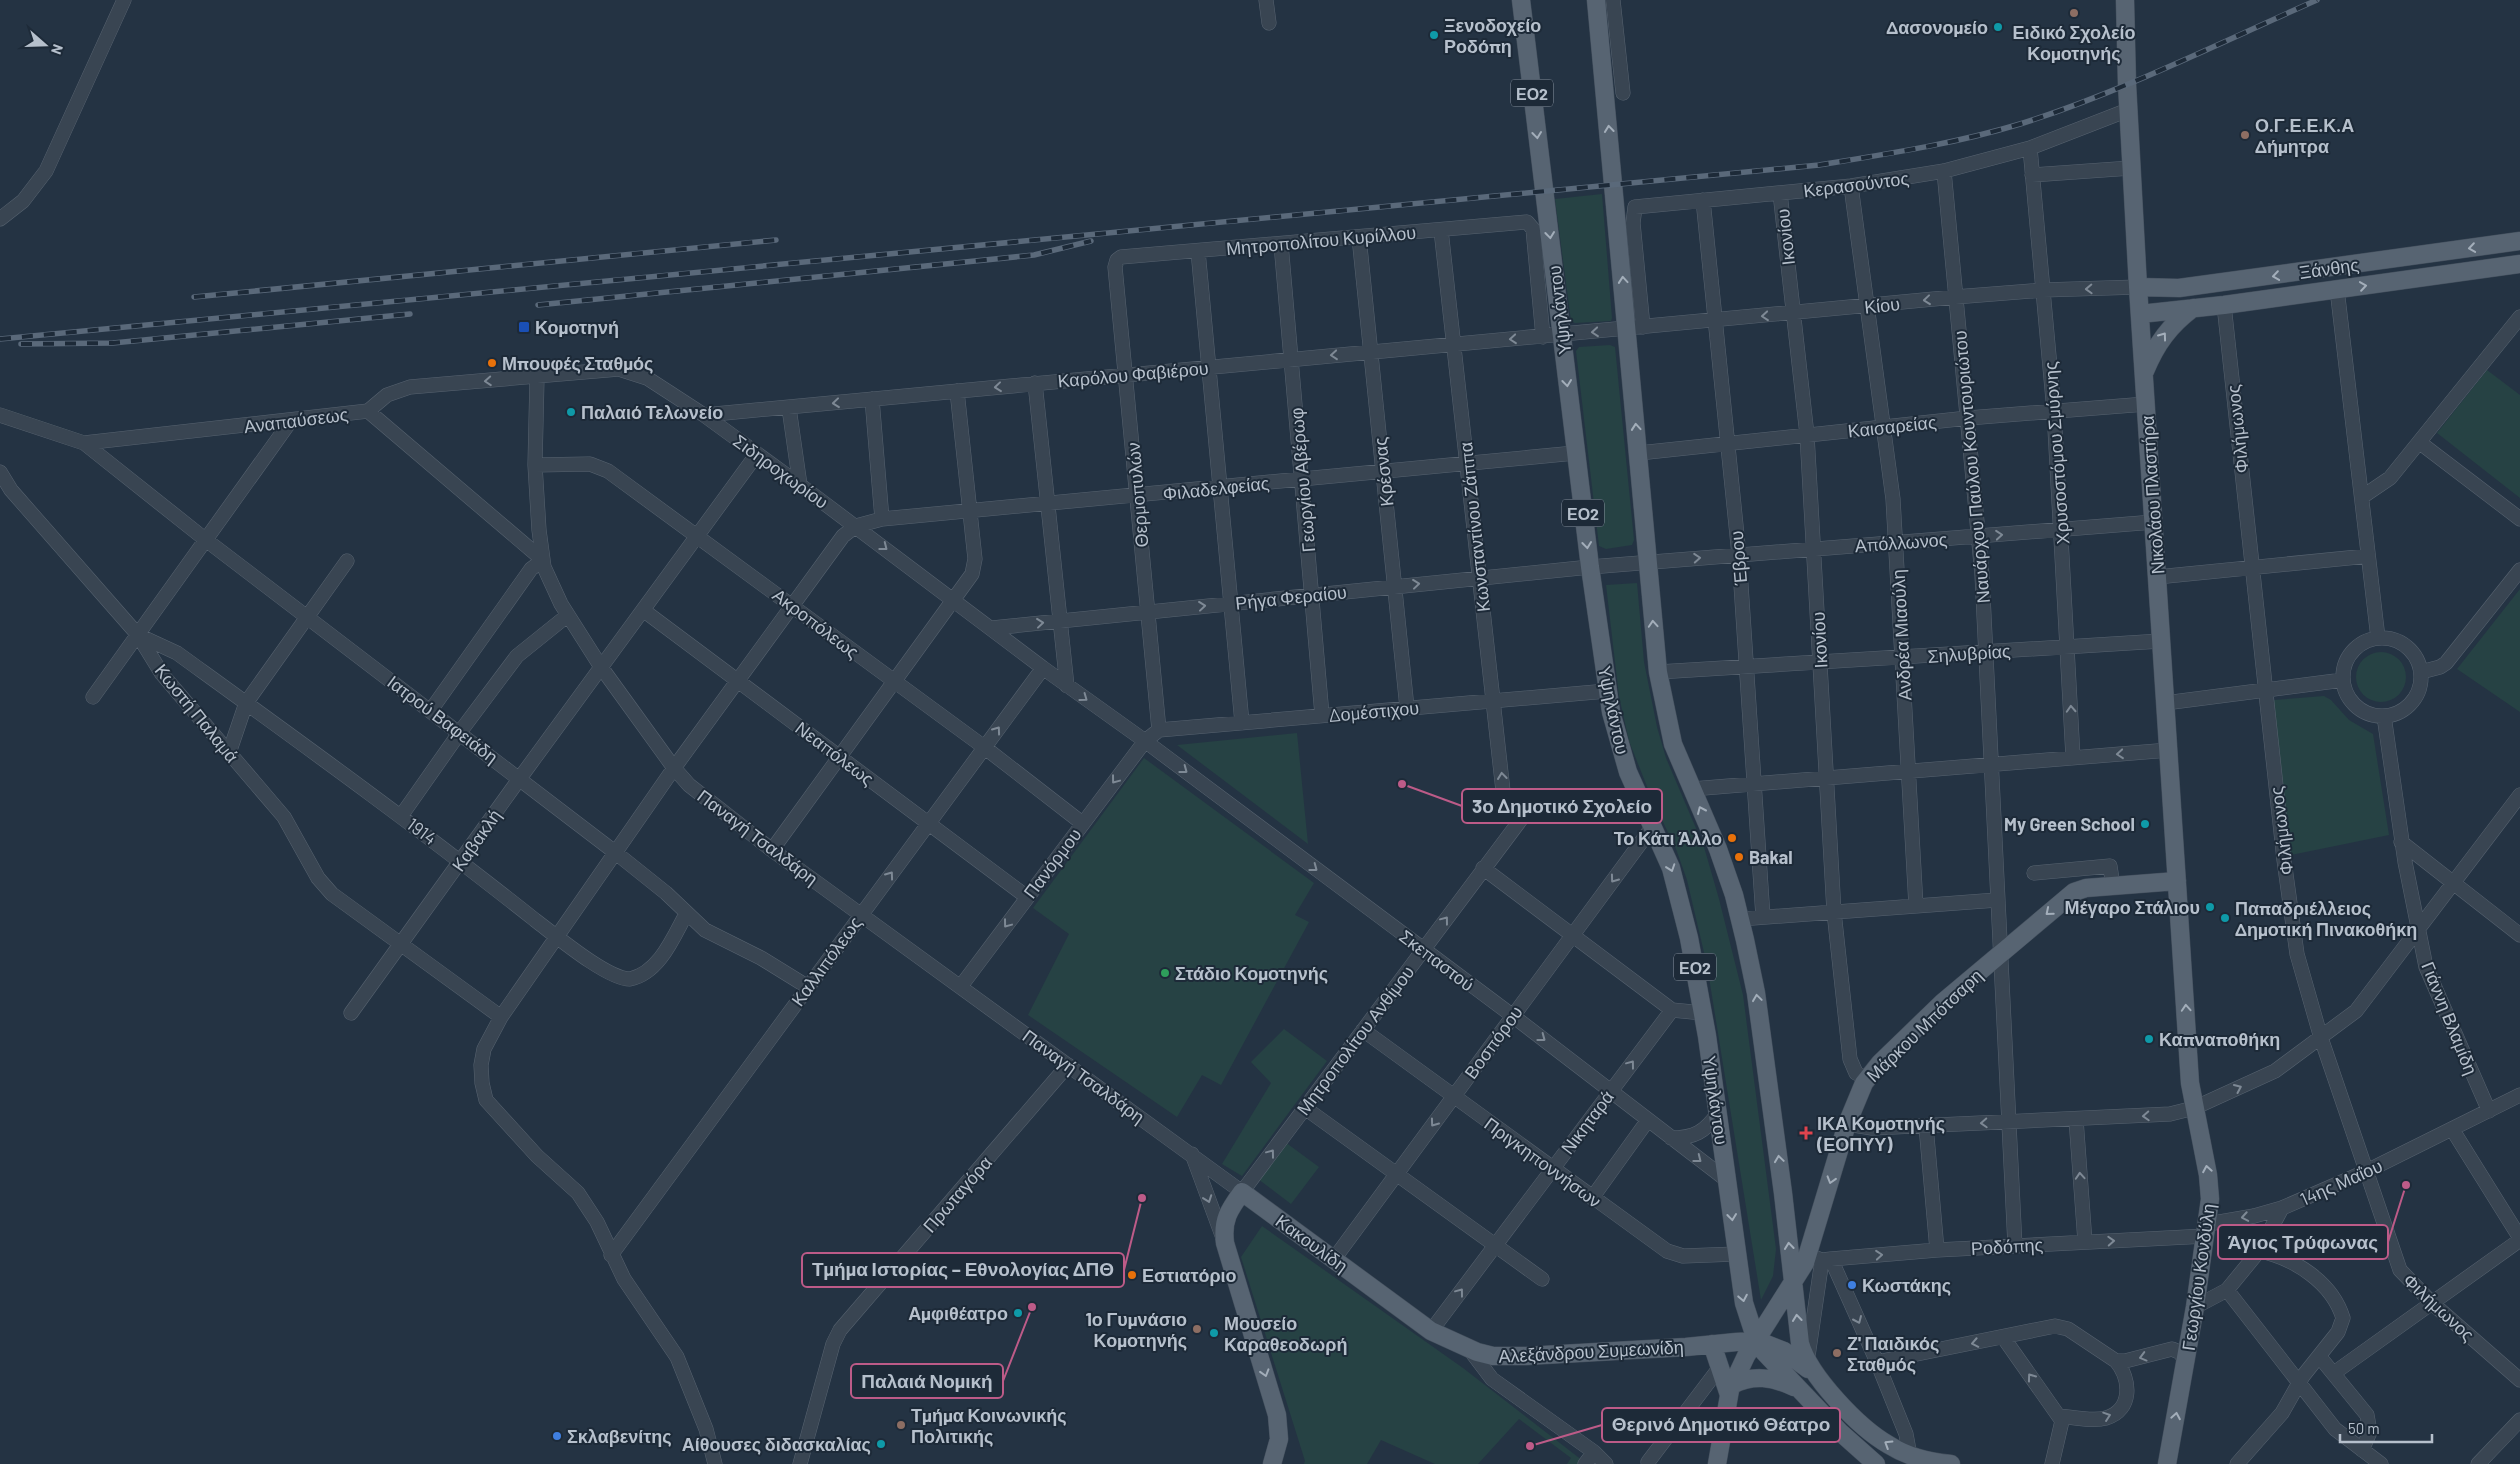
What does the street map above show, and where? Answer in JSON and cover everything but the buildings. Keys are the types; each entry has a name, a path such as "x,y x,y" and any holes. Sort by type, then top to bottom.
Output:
{"main road":[{"path":"1596,0 1614,178 1635,328 1639,453 1658,672 1669,731 1718,849 1740,919 1756,994 1785,1208 1800,1343 1811,1370"},
{"name":"Νικολάου Πλαστήρα","path":"2125,0 2128,110 2138,288 2177,881"},
{"name":"Υψηλάντου","path":"1518,2 1544,186 1590,567 1607,691 1619,745 1640,799 1671,868 1679,896 1703,1013 1744,1303 1756,1340"},
{"name":"Ξάνθης","path":"2138,288 2179,288 2520,241"},
{"name":"Ξάνθης","path":"2140,314 2224,305 2520,264"},
{"path":"2144,373 2157,345 2168,329 2194,308"},
{"name":"Μάρκου Μπότσαρη","path":"1731,1390 1741,1364 1793,1284 1820,1258 1818,1222 1847,1124 1857,1097 1867,1079 1880,1063 1942,1003 2074,892 2086,888 2177,881"},
{"name":"Γεωργίου Κονδύλη","path":"2168,1464 2196,1307 2210,1199 2208,1175 2194,1108 2177,881"},
{"path":"1242,1192 1224,1220 1225,1243 1278,1420 1279,1439 1272,1464"},
{"name":"Κακουλίδη","path":"1242,1192 1431,1331"},
{"path":"1785,1208 1801,1220 1810,1223 1818,1222"},
{"name":"Αλεξάνδρου Συμεωνίδη","path":"1431,1331 1470,1350 1493,1356 1526,1356 1756,1340"},
{"path":"1756,1340 1793,1357 1811,1370 1871,1433 1889,1446 1910,1456 1927,1461 1951,1464"},
{"name":"ΕΟ2","path":"1756,1340 1774,1365 1858,1450 1876,1464"},
{"path":"1712,1344 1731,1390 1717,1464"},
{"path":"1731,1390 1748,1378 1766,1378 1797,1388"}],"street":[{"path":"2,211 23,201 46,171 124,0"},
{"path":"1266,0 1269,23"},
{"path":"1613,0 1623,93"},
{"name":"Κερασούντος","path":"1635,328 1633,213 1635,207 1851,186 1944,171 2030,148 2128,110"},
{"name":"Χρυσοστόμου Σμύρνης","path":"2030,148 2054,411 2074,757"},
{"path":"2032,175 2131,168"},
{"name":"Ναυάρχου Παύλου Κουντουριώτου","path":"1944,171 1968,418 1986,652 2015,1246"},
{"name":"Ανδρέα Μιαούλη","path":"1851,186 1869,306 1896,543 1916,906"},
{"name":"Ικονίου","path":"1780,194 1807,435 1815,549 1834,912 1850,1059 1856,1073 1867,1079"},
{"name":"Έβρου","path":"1703,200 1738,555 1763,917"},
{"name":"Μητροπολίτου Κυρίλλου","path":"1116,260 1122,257 1527,222 1532,229 1543,336"},
{"name":"Κωνσταντίνου Ζάππα","path":"1441,230 1504,800 1522,817"},
{"name":"Κρέσνας","path":"1360,237 1407,708"},
{"name":"Γεωργίου Αβέρωφ","path":"1281,244 1322,716"},
{"path":"1198,251 1242,723"},
{"name":"Θερμοπυλών","path":"1116,260 1125,375 1159,730"},
{"name":"Κίου","path":"1562,335 1955,297 2043,290 2138,288"},
{"path":"2337,289 2378,638"},
{"name":"Φιλήμωνος","path":"2224,305 2265,690 2295,947 2320,1038 2400,1270 2432,1302 2520,1380"},
{"path":"2362,497 2390,478 2520,317"},
{"name":"Καρόλου Φαβιέρου","path":"704,415 1562,335"},
{"name":"Σιδηροχωρίου","path":"368,411 387,395 410,387 537,378 620,369 634,372 647,378 704,415 856,526 1042,668 1145,741"},
{"name":"Παναγή Τσαλδάρη","path":"537,378 535,465 542,560 551,584 568,615 601,666 674,768 689,785 772,850 1192,1154"},
{"path":"1034,383 1067,686"},
{"path":"772,850 972,574 974,566 970,511 957,391"},
{"path":"872,399 882,520"},
{"name":"Καισαρείας","path":"1639,453 1884,426 2146,404"},
{"path":"789,408 800,485"},
{"name":"Αναπαύσεως","path":"0,415 84,443 290,422 368,411 542,560"},
{"path":"94,697 290,422"},
{"path":"2419,442 2520,519"},
{"name":"Ιατρού Βαφειάδη","path":"84,443 206,540 616,852 666,893 686,914 714,936 761,958 808,987"},
{"name":"Φιλαδελφείας","path":"856,526 882,520 970,511 1576,453"},
{"name":"Καβακλή","path":"351,1013 601,666 758,454"},
{"name":"Ακροπόλεως","path":"535,465 586,464 600,466 698,536 1082,823"},
{"name":"Κωστή Παλαμά","path":"0,472 11,490 138,635 162,674 284,817 318,878 332,894 501,1017"},
{"name":"Απόλλωνος","path":"1590,567 2154,522"},
{"path":"715,1464 706,1429 677,1357 639,1302 611,1255 597,1222 578,1193 537,1156 486,1100 482,1083 481,1065 484,1050 501,1017 556,937 674,768 843,536 856,526"},
{"path":"2157,578 2368,556"},
{"path":"430,710 531,569 542,560"},
{"path":"229,753 246,703 347,561"},
{"name":"Ρήγα Φεραίου","path":"992,628 1590,567"},
{"path":"2421,672 2440,667 2446,663 2520,570"},
{"name":"Νεαπόλεως","path":"643,610 1027,897"},
{"path":"401,816 460,732 517,656 568,615"},
{"name":"1914","path":"138,635 177,653 401,816 556,937 612,974 630,979 642,975 663,955 686,914"},
{"path":"2378,638 2398,641 2406,646 2414,653 2421,672 2420,686 2410,704 2400,712 2384,716 2369,714 2354,704 2345,689 2343,680 2345,665 2352,652 2364,642 2378,638"},
{"name":"Σηλυβρίας","path":"1658,672 2161,641"},
{"name":"Καλλιπόλεως","path":"611,1255 1042,668"},
{"path":"2165,703 2343,680"},
{"name":"Δομέστιχου","path":"1159,730 1607,691"},
{"name":"Γιάννη Βλαμίδη","path":"2384,716 2401,842 2417,929 2429,975 2489,1111"},
{"path":"1145,741 1159,730"},
{"name":"Πανόρμου","path":"961,986 1145,741"},
{"name":"Σκεπαστού","path":"1145,741 1513,1016 1728,1181"},
{"path":"1692,789 2168,750"},
{"path":"1847,1124 1872,1128 2170,1114 2194,1108 2275,1071 2361,1005 2520,795"},
{"path":"1522,817 1529,811 1640,799"},
{"name":"Μητροπολίτου Ανθίμου","path":"1242,1192 1522,817"},
{"name":"Βοσπόρου","path":"1334,1259 1653,826"},
{"path":"2401,842 2520,935"},
{"path":"2034,873 2110,866 2113,886"},
{"path":"1483,868 1672,1010 1703,1013"},
{"path":"1740,919 1997,900"},
{"name":"Νικηταρά","path":"1431,1331 1672,1010"},
{"name":"Πριγκηποννήσων","path":"1363,1030 1592,1198 1674,1255 1736,1254"},
{"name":"Πρωταγόρα","path":"800,1464 833,1344 840,1330 1068,1065"},
{"name":"14ης Μαΐου","path":"2196,1307 2227,1290 2259,1251 2282,1208 2365,1172 2520,1095"},
{"path":"1305,1108 1542,1279"},
{"path":"1671,1138 1688,1138 1697,1135 1718,1113"},
{"path":"2076,1119 2085,1242"},
{"path":"1592,1198 1648,1120"},
{"path":"1926,1126 1937,1250"},
{"path":"2334,1373 2520,1239 2452,1129"},
{"path":"1192,1154 1225,1243"},
{"name":"Κακουλίδη","path":"1192,1154 1242,1192"},
{"name":"Ροδόπης","path":"1820,1258 2085,1242 2207,1230 2282,1208"},
{"path":"2238,1464 2282,1413 2299,1383 2343,1324 2341,1311 2319,1279 2312,1273 2269,1253 2259,1251"},
{"path":"1820,1258 1877,1362 1906,1434 1910,1456"},
{"path":"1811,1370 1820,1258"},
{"path":"2227,1290 2335,1429 2381,1464"},
{"path":"1877,1362 2060,1326 2072,1331 2116,1361 2126,1376 2128,1395 2120,1409 2104,1418 2059,1416"},
{"path":"2003,1337 2062,1421 2052,1464"},
{"path":"2116,1361 2125,1361 2172,1349 2179,1352 2186,1360"},
{"path":"1470,1350 1482,1368 1496,1382 1594,1452 1606,1464"},
{"path":"2319,1356 2363,1409 2369,1420 2370,1432 2362,1450"},
{"path":"1648,1462 1720,1367"},
{"path":"2478,1464 2520,1420"},
{"path":"1585,1464 1594,1452"}],"green space":[{"path":"1602,194 1612,318 1611,321 1575,323 1571,321 1555,199"},
{"path":"1610,345 1615,347 1634,540 1632,545 1606,549 1599,546 1576,351 1579,347"},
{"path":"2487,370 2520,395 2520,498 2437,433"},
{"path":"1637,583 1644,662 1657,727 1666,758 1704,847 1743,995 1776,1249 1773,1276 1761,1300 1707,965 1687,880 1676,849 1652,799 1629,741 1619,696 1606,585"},
{"path":"2520,589 2520,712 2457,669"},
{"path":"2381,652 2399,659 2406,677 2399,695 2381,702 2363,695 2356,677 2363,659"},
{"path":"2324,696 2331,700 2349,720 2373,734 2389,835 2291,855 2272,705 2274,700"},
{"path":"1297,733 1308,844 1177,745"},
{"name":"Στάδιο Κομοτηνής","path":"1144,758 1314,883 1295,915 1309,922 1221,1085 1202,1075 1177,1117 1028,1015 1069,934 1033,908"},
{"path":"1284,1029 1327,1061 1242,1176 1222,1164 1271,1083 1251,1062"},
{"path":"1285,1142 1319,1167 1291,1204 1258,1179"},
{"path":"1262,1226 1463,1368 1587,1464 1567,1464 1571,1458 1519,1419 1478,1464 1435,1464 1381,1440 1367,1464 1304,1464 1305,1461 1241,1257"}],"railway":[{"path":"0,339 1819,165 1945,143 2020,124 2133,82 2317,0"},
{"path":"194,297 776,240"},
{"path":"538,305 1034,255 1091,241"},
{"path":"21,344 113,343 410,314"}],"place":[{"name":"Ειδικό Σχολείο Κομοτηνής","path":"2074,13"},
{"name":"Δασονομείο","path":"1998,27"},
{"name":"Ξενοδοχείο Ροδόπη","path":"1434,35"},
{"name":"Ο.Γ.Ε.Ε.Κ.Α Δήμητρα","path":"2245,135"},
{"name":"Κομοτηνή","path":"524,327"},
{"name":"Μπουφές Σταθμός","path":"492,363"},
{"name":"Παλαιό Τελωνείο","path":"571,412"},
{"name":"3ο Δημοτικό Σχολείο","path":"1402,784"},
{"name":"My Green School","path":"2145,824"},
{"name":"Το Κάτι Άλλο","path":"1732,838"},
{"name":"Bakal","path":"1739,857"},
{"name":"Μέγαρο Στάλιου","path":"2210,907"},
{"name":"Παπαδριέλλειος Δημοτική Πινακοθήκη","path":"2225,918"},
{"name":"Στάδιο Κομοτηνής","path":"1165,973"},
{"name":"Καπναποθήκη","path":"2149,1039"},
{"name":"ΙΚΑ Κομοτηνής (ΕΟΠΥΥ)","path":"1806,1133"},
{"name":"Άγιος Τρύφωνας","path":"2406,1185"},
{"name":"Τμήμα Ιστορίας – Εθνολογίας ΔΠΘ","path":"1142,1198"},
{"name":"Εστιατόριο","path":"1132,1275"},
{"name":"Κωστάκης","path":"1852,1285"},
{"name":"Παλαιά Νομική","path":"1032,1307"},
{"name":"Αμφιθέατρο","path":"1018,1313"},
{"name":"1ο Γυμνάσιο Κομοτηνής","path":"1197,1329"},
{"name":"Μουσείο Καραθεοδωρή","path":"1214,1333"},
{"name":"Ζ' Παιδικός Σταθμός","path":"1837,1353"},
{"name":"Τμήμα Κοινωνικής Πολιτικής","path":"901,1425"},
{"name":"Σκλαβενίτης","path":"557,1436"},
{"name":"Αίθουσες διδασκαλίας","path":"881,1444"},
{"name":"Θερινό Δημοτικό Θέατρο","path":"1530,1446"}]}
